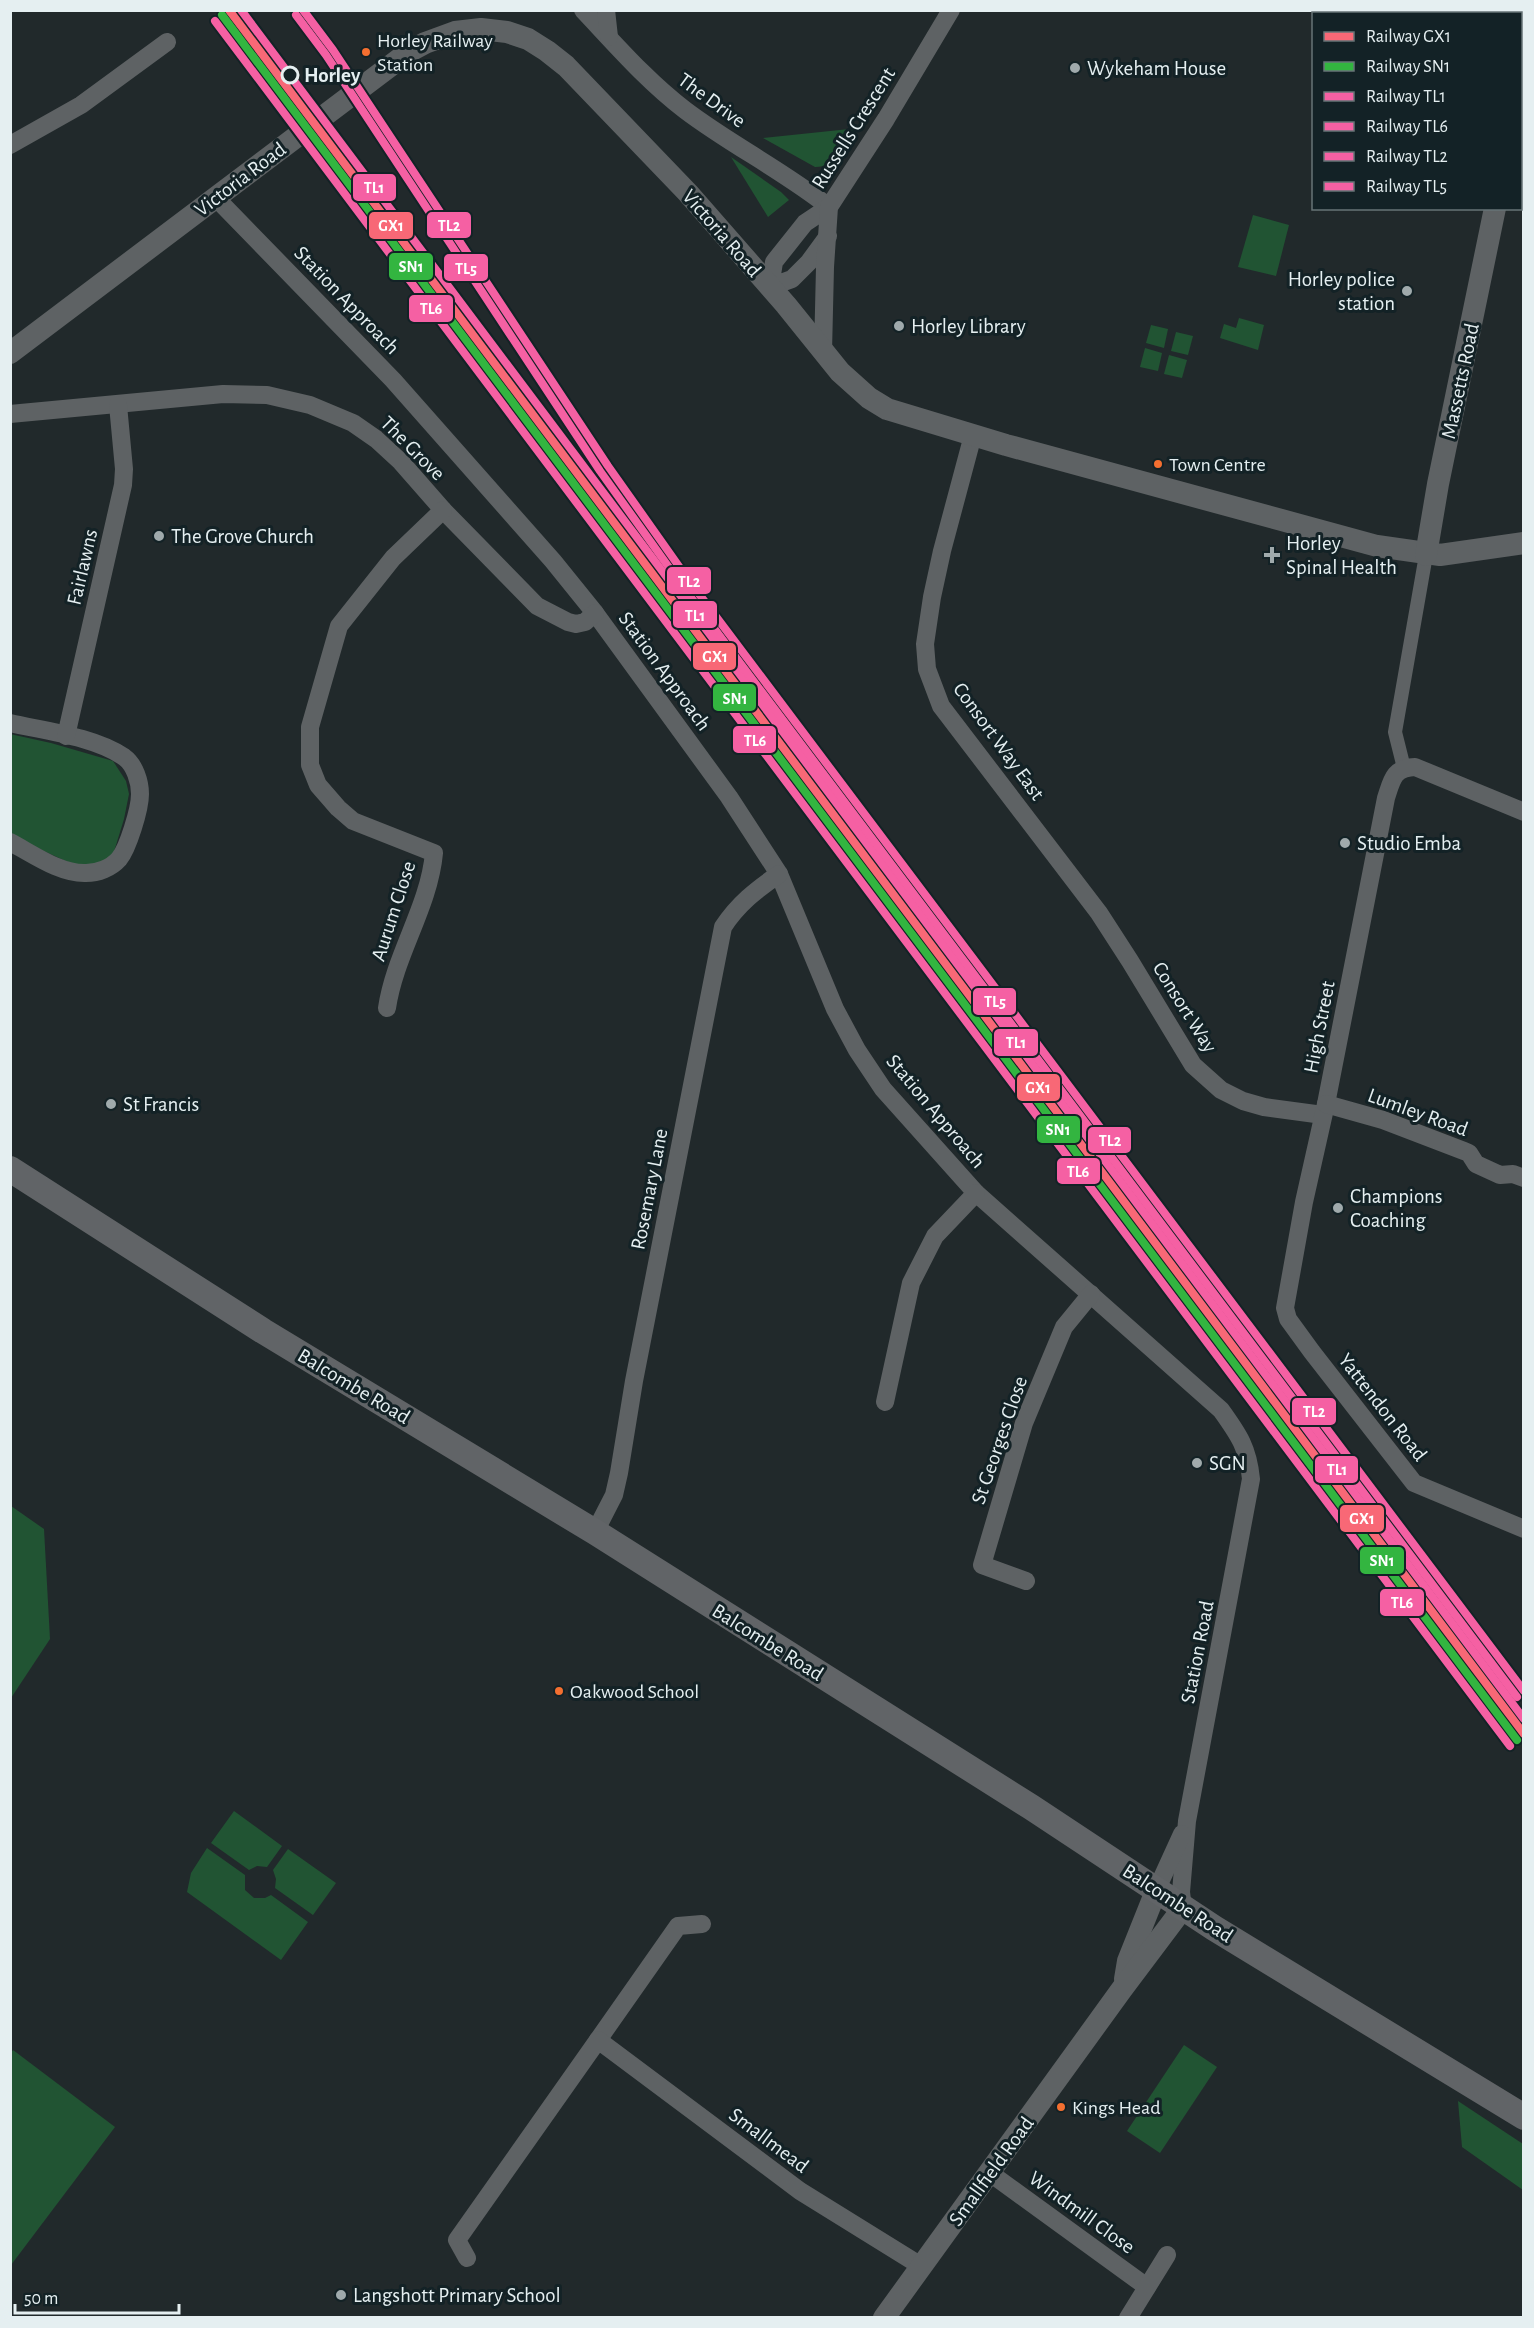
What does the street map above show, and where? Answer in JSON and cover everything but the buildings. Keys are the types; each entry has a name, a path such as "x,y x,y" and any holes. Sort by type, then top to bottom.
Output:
{"main road":[{"name":"Balcombe Road","path":"10,1169 263,1331 595,1532 1031,1807 1156,1891 1524,2117"}],"street":[{"name":"The Drive","path":"583,10 642,73 686,111 810,192 829,207"},
{"path":"606,10 609,38"},
{"name":"Russells Crescent","path":"823,352 829,207 886,119 951,10"},
{"name":"Victoria Road","path":"13,351 418,47 454,32 481,29 498,31 528,39 566,66 640,141 770,287 840,372 869,398 887,409 973,435 1377,546 1426,555 1455,554 1524,543"},
{"path":"10,145 81,105 167,42"},
{"name":"Station Approach","path":"216,198 393,380 553,561 595,613 729,797 779,874 835,1009 857,1050 883,1089 976,1193 1221,1410"},
{"path":"828,235 809,262 792,279 770,287 774,262 805,223 829,207"},
{"name":"Massetts Road","path":"1426,555 1438,484 1495,210"},
{"name":"The Grove","path":"10,414 223,394 267,395 310,405 352,423 376,438 537,606 576,624 585,622 595,613"},
{"name":"Fairlawns","path":"66,736 123,485 124,469 118,405"},
{"name":"Consort Way East","path":"973,435 950,516 932,597 925,644 927,669 941,706 1099,913"},
{"name":"Aurum Close","path":"387,1008 385,976 432,873 434,853 353,820 338,807 318,784 310,765 310,727 339,626 393,558 443,510"},
{"path":"1426,555 1395,732 1399,772 1415,767 1524,812"},
{"path":"10,723 105,747 120,755 127,759 137,776 140,795 128,844 121,857 113,865 103,870 85,873 63,869 10,842"},
{"name":"High Street","path":"1288,1286 1386,798 1399,772"},
{"name":"Rosemary Lane","path":"595,1532 614,1495 617,1484 634,1381 723,927 734,910 752,893 779,874"},
{"name":"Consort Way","path":"1099,913 1193,1065 1206,1079 1243,1101 1264,1107 1325,1109"},
{"name":"Lumley Road","path":"1325,1109 1383,1120 1469,1154 1476,1164 1500,1174 1518,1176"},
{"path":"885,1402 911,1283 935,1236 976,1193"},
{"name":"Yattendon Road","path":"1288,1286 1285,1308 1288,1320 1414,1483 1524,1529"},
{"name":"St Georges Close","path":"1026,1581 982,1565 1024,1423 1064,1327 1091,1294"},
{"name":"Station Road","path":"1184,1908 1181,1892 1187,1821 1251,1479 1245,1446 1221,1410"},
{"path":"1122,1989 1128,1961 1187,1821"},
{"name":"Smallfield Road","path":"884,2318 1122,1989 1184,1908"},
{"path":"467,2258 458,2240 678,1926 702,1924"},
{"name":"Smallmead","path":"598,2040 800,2191 921,2266"},
{"name":"Windmill Close","path":"990,2173 1147,2287"},
{"path":"1128,2318 1167,2255"}],"green space":[{"path":"859,128 842,154 830,163 815,167 763,138"},
{"path":"731,157 781,192 789,200 768,217"},
{"path":"1253,215 1289,225 1276,276 1238,267"},
{"path":"1239,318 1264,325 1258,350 1220,338 1224,324 1236,328"},
{"path":"1151,325 1168,329 1164,348 1146,343"},
{"path":"1176,332 1193,336 1188,355 1171,351"},
{"path":"1145,348 1162,353 1158,371 1140,367"},
{"path":"1169,355 1187,360 1182,378 1164,374"},
{"path":"10,734 113,761 126,781 129,794 113,855 104,862 81,868 11,836"},
{"path":"11,1506 44,1529 50,1639 11,1698"},
{"path":"234,1811 282,1846 267,1867 257,1866 249,1870 211,1843"},
{"path":"207,1848 245,1875 245,1890 254,1898 265,1898 271,1895 308,1922 281,1960 187,1892 191,1873"},
{"path":"288,1849 336,1883 313,1915 275,1888 276,1879 273,1870"},
{"path":"1184,2045 1217,2067 1160,2153 1127,2131"},
{"path":"13,2050 115,2127 11,2265 10,2054"},
{"path":"1458,2101 1523,2144 1523,2190 1462,2147"}],"rail line":[{"name":"GX1","path":"229,10 1524,1734"},
{"name":"TL1","path":"241,10 1524,1719"},
{"name":"TL2","path":"303,10 333,50 608,466 690,582 1524,1691"},
{"name":"SN1","path":"222,15 1517,1740"},
{"name":"TL5","path":"296,15 326,55 600,471 683,587 1517,1697"},
{"name":"TL6","path":"215,21 1510,1746"}],"place":[{"name":"Horley Railway Station","path":"366,52"},
{"name":"Wykeham House","path":"1075,68"},
{"name":"Horley","path":"290,75"},
{"name":"Horley police station","path":"1407,291"},
{"name":"Horley Library","path":"899,326"},
{"name":"Town Centre","path":"1158,464"},
{"name":"The Grove Church","path":"159,536"},
{"name":"Horley Spinal Health","path":"1272,555"},
{"name":"Studio Emba","path":"1345,843"},
{"name":"St Francis","path":"111,1104"},
{"name":"Champions Coaching","path":"1338,1208"},
{"name":"SGN","path":"1197,1463"},
{"name":"Oakwood School","path":"559,1691"},
{"name":"Kings Head","path":"1061,2107"},
{"name":"Langshott Primary School","path":"341,2295"}]}
